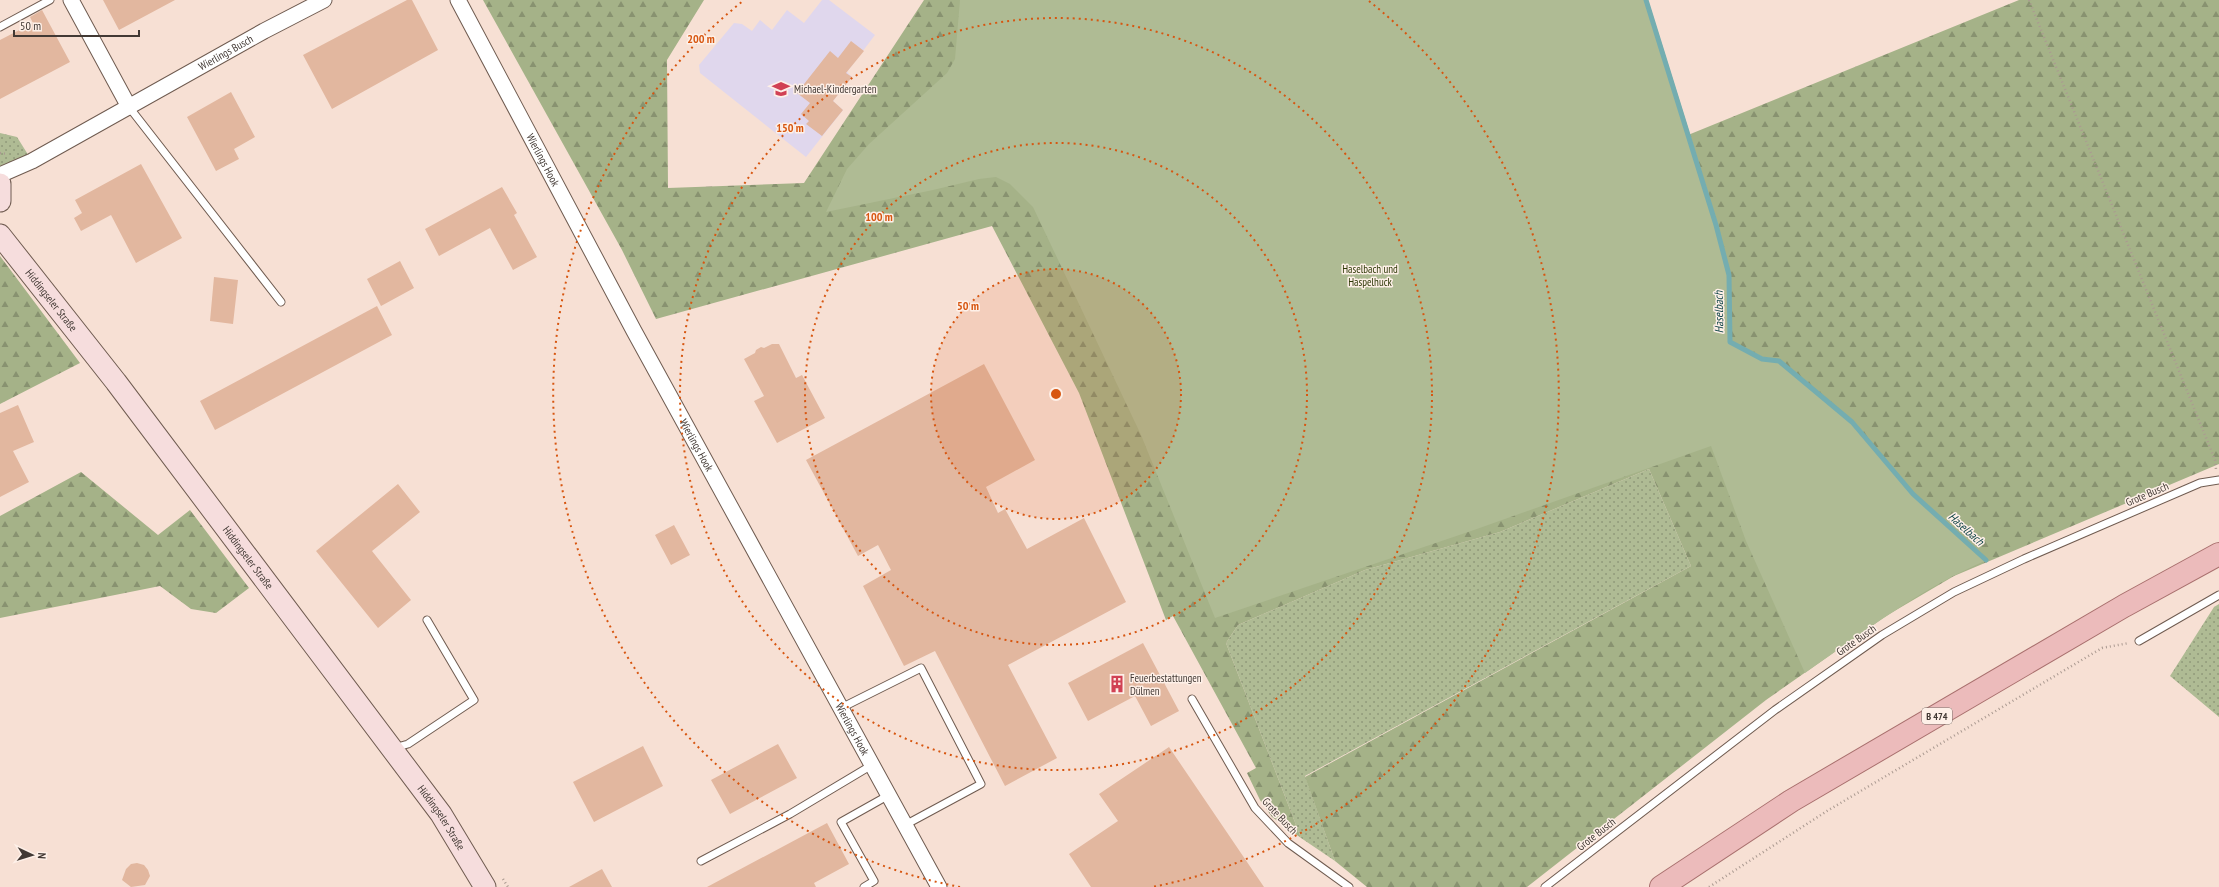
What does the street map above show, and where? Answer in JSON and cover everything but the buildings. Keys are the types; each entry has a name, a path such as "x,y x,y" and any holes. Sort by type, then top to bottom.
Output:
{"main road":[{"name":"B 474","path":"1661,887 1791,801 2124,606 2219,554"}],"street":[{"path":"71,0 129,107"},
{"name":"Wierlings Busch","path":"0,175 32,161 264,31 324,0"},
{"name":"Wierlings Hook","path":"458,0 634,331 939,887"},
{"path":"0,184 0,201"},
{"name":"Hiddingseler Straße","path":"0,235 116,382 441,814 485,887"}],"lane":[{"path":"0,27 50,0"},
{"path":"129,107 281,302"},
{"name":"Grote Busch","path":"1545,887 1775,710 1882,635 1954,592 2024,559 2200,484 2218,480"},
{"path":"2139,641 2219,595"},
{"path":"392,749 408,744 474,700 427,620"},
{"path":"840,708 920,668 981,784 905,825"},
{"name":"Grote Busch","path":"1192,699 1255,808 1288,843 1349,887"},
{"path":"701,861 790,814 872,765"},
{"path":"864,887 874,882 842,822 889,796"}],"path":[{"path":"2029,0 2215,460 2218,480"},
{"path":"1709,887 1827,811 2102,648 2139,641"}],"shaded area":[{"name":"Michael-Kindergarten","path":"822,0 829,0 875,35 847,72 852,77 833,101 843,110 806,157 700,73 699,65 734,23 742,24 752,31 760,20 772,30 787,10 804,23"}],"green space":[{"path":"483,0 704,0 667,60 668,188 804,183 924,0 1167,0 1688,135 2019,0 2219,0 2219,464 1954,576 1886,616 1766,700 1527,887 1367,887 1335,861 1305,777 1691,566 1649,469 1500,532 1365,570 1238,625 1226,643 1301,838 1272,817 1260,800 1247,773 1256,768 1173,616 1166,620 1079,393 992,226 656,319 622,250"},
{"name":"Haselbach und Haspelhuck","path":"960,0 1648,0 1718,224 1730,275 1731,341 1763,357 1779,359 1853,422 1914,493 1987,560 1963,571 1916,597 1805,673 1746,541 1711,446 1474,530 1215,618 1141,435 1033,207 1010,184 996,177 979,179 826,212 847,169 869,144 947,73 955,59"},
{"path":"0,133 17,137 32,161 0,175"},
{"path":"0,256 80,363 0,404"},
{"path":"1649,469 1691,566 1305,776 1335,861 1301,838 1226,643 1238,625 1365,570 1500,532"},
{"path":"81,472 158,535 190,510 249,588 216,613 191,609 160,586 0,618 0,516"},
{"path":"2219,604 2219,717 2170,676 2214,607"}],"waterway":[{"name":"Haselbach","path":"1646,0 1716,225 1729,275 1730,342 1762,359 1779,361 1852,422 1913,494 1986,560"}],"place":[{"name":"Michael-Kindergarten","path":"781,89"},
{"name":"Feuerbestattungen Dülmen","path":"1117,684"}]}
